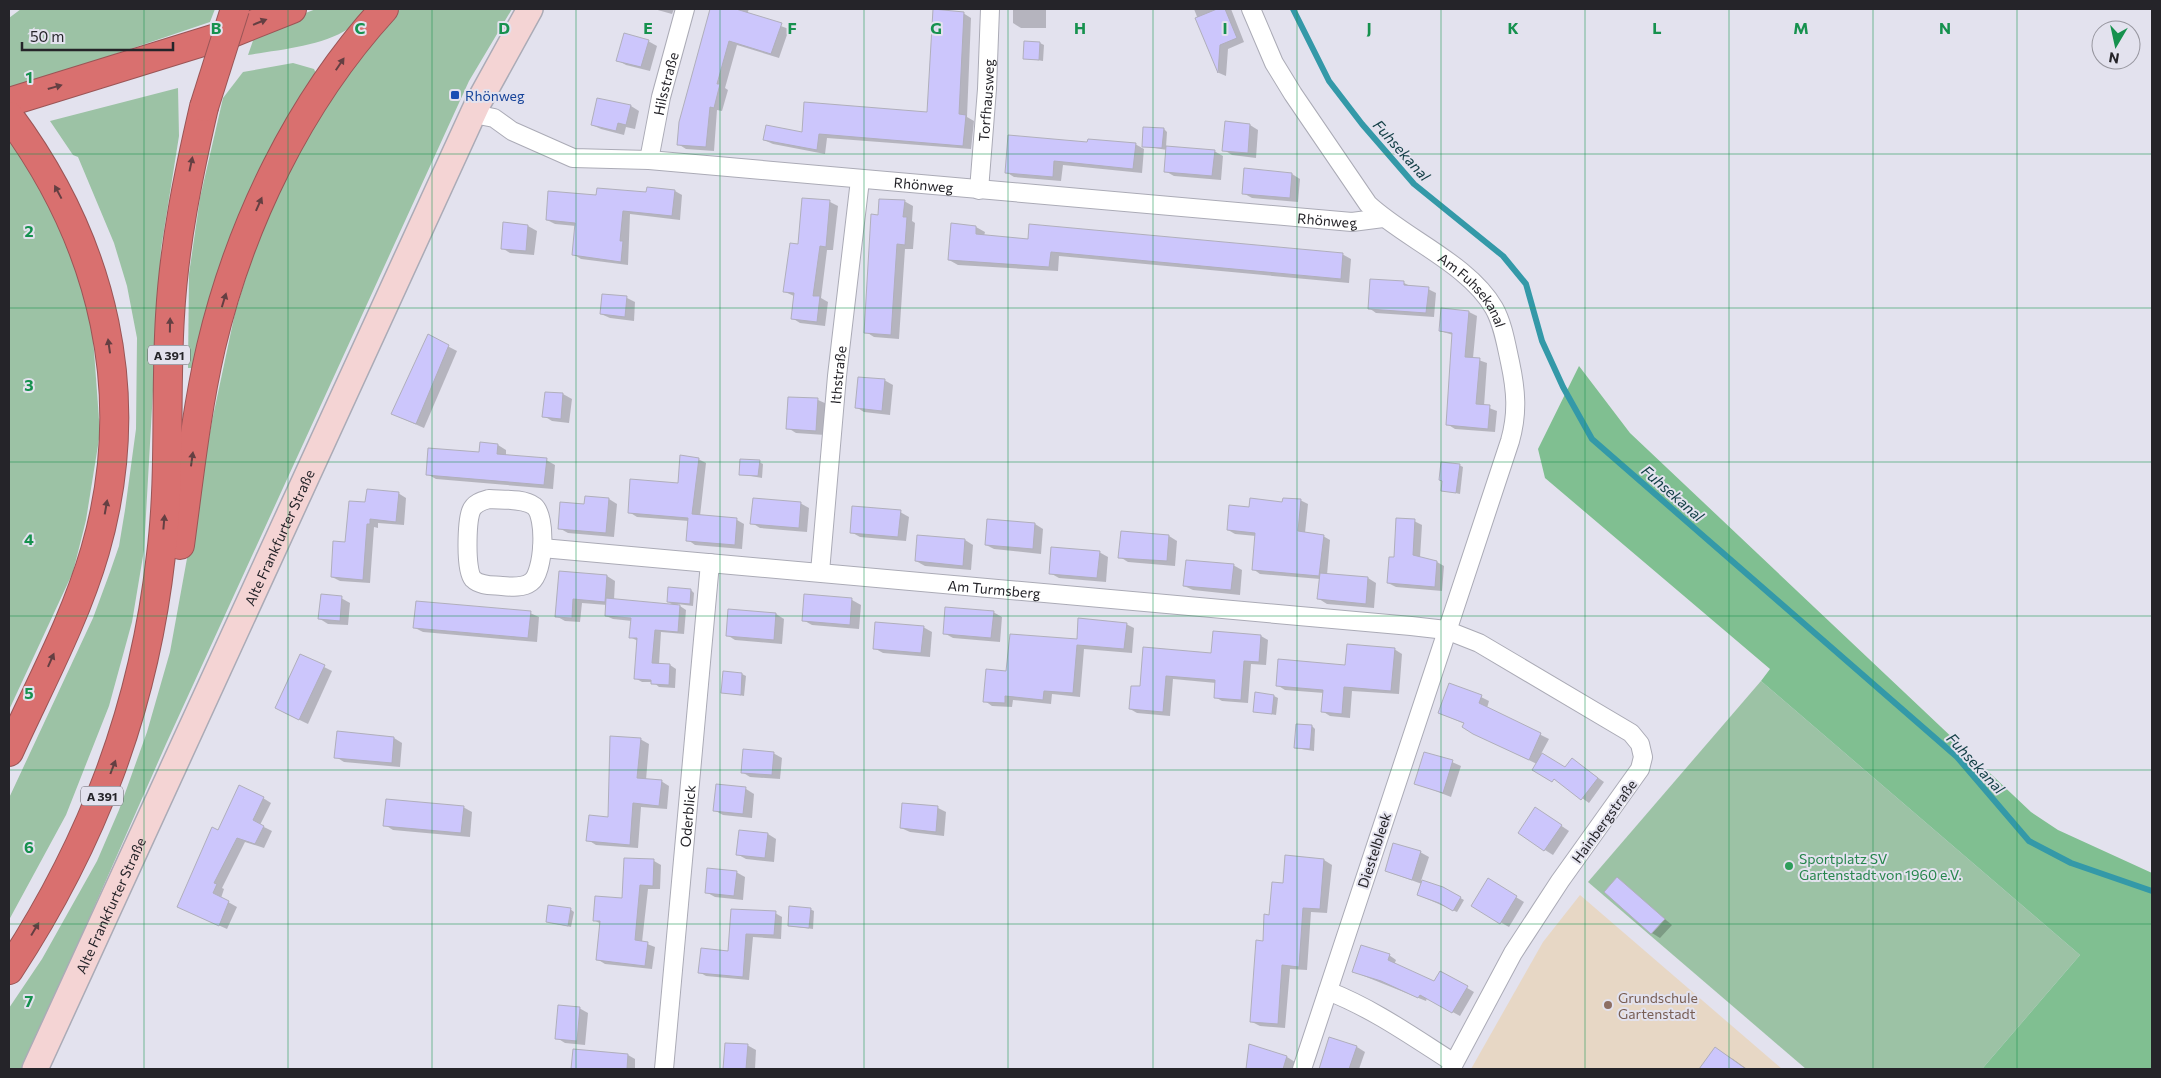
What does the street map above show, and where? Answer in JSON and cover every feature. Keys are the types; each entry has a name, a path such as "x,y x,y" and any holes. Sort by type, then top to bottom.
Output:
{"highway":[{"name":"A 391","path":"9,970 56,894 99,805 132,707 154,605 166,507 170,317 176,249 187,182 204,107 235,9"},
{"path":"9,102 223,36 292,9"},
{"path":"154,605 176,569 204,384 220,314 241,249 271,178 293,136 346,55 384,9"},
{"path":"9,116 30,144 66,206 92,272 109,341 114,403 114,448 104,517 84,585 9,752"}],"street":[{"name":"Alte Frankfurter Straße","path":"35,1069 474,114 502,58 530,9"},
{"name":"Hilsstraße","path":"649,160 661,97 685,9"},
{"name":"Torfhausweg","path":"979,190 988,89 990,9"},
{"name":"Am Fuhsekanal","path":"1251,9 1274,63 1363,196 1383,218 1479,287 1495,310 1504,337 1515,386 1517,414 1515,425 1464,582 1446,630"},
{"name":"Rhönweg","path":"474,114 494,118 512,131 535,143 573,158 649,160 1352,222 1383,218"},
{"name":"Ithstraße","path":"820,572 837,376 860,180"},
{"path":"489,499 517,501 533,505 539,512 542,521 542,548 538,573 533,581 526,585 514,587 477,583 471,577 468,566 472,510 479,501 489,499"},
{"name":"Am Turmsberg","path":"542,548 1446,630"},
{"name":"Oderblick","path":"664,1069 710,563"},
{"name":"Diestelbleek","path":"1302,1069 1446,630"},
{"name":"Hainbergstraße","path":"1328,991 1352,1000 1390,1021 1452,1066 1505,966 1560,881 1640,769 1642,757 1640,744 1631,733 1479,643 1446,630"}],"shaded area":[{"name":"Grundschule Gartenstadt","path":"1580,895 1782,1069 1471,1069 1543,942"}],"green space":[{"path":"21,9 215,9 210,22 9,90 9,18"},
{"path":"316,9 366,9 351,27 326,40 248,55 256,32"},
{"path":"400,9 512,9 469,81 166,744 23,1069 9,1069 9,1008 42,959 97,861 119,810 147,732 170,652 212,421 235,313 263,222 320,115 370,41"},
{"path":"293,63 314,69 318,78 194,368 188,368 189,274 200,198 223,98 243,72"},
{"path":"178,88 179,136 161,249 144,550 132,622 109,706 66,815 9,920 9,798 93,618 119,546 136,429 137,338 127,286 114,243 78,157 73,155 50,121"},
{"path":"9,141 53,195 91,310 100,433 86,520 73,572 9,710"},
{"path":"1579,366 1630,433 2031,812 2058,830 2152,873 2152,1069 1982,1069 2080,955 1761,681 1770,669 1545,478 1538,449"},
{"name":"Sportplatz SV Gartenstadt von 1960 e.V.","path":"1761,681 2080,955 1982,1069 1806,1069 1588,882"}],"building":[{"path":"710,9 736,9 782,23 771,54 729,41 717,84 720,84 714,108 710,107 706,147 677,145 679,122"},
{"path":"933,9 964,12 959,114 966,115 963,146 819,134 817,150 763,140 766,125 802,132 804,102 927,112"},
{"path":"1217,9 1225,9 1237,38 1220,45 1218,73 1195,18"},
{"path":"624,33 649,40 641,67 616,61"},
{"path":"1024,41 1040,42 1039,60 1023,59"},
{"path":"597,98 631,105 626,125 618,123 616,131 591,125"},
{"path":"1225,121 1250,124 1248,153 1222,151"},
{"path":"1143,127 1164,128 1162,148 1142,147"},
{"path":"1008,135 1087,142 1088,139 1136,143 1133,169 1054,161 1053,177 1005,173"},
{"path":"1166,146 1215,150 1212,176 1164,172"},
{"path":"1244,168 1292,173 1290,198 1242,194"},
{"path":"647,187 675,190 672,216 623,211 620,241 623,241 621,262 572,255 575,223 546,220 548,191 596,195 597,188 646,192"},
{"path":"802,198 830,200 826,247 820,246 813,296 820,296 817,322 791,319 794,293 783,292 790,243 798,244"},
{"path":"879,199 905,200 903,217 907,217 905,245 897,244 891,335 864,333 871,214 878,215"},
{"path":"503,222 528,225 526,251 501,249"},
{"path":"951,223 976,226 976,234 1028,239 1029,224 1343,253 1341,279 1051,252 1049,267 948,260"},
{"path":"1370,279 1404,281 1404,285 1429,287 1426,313 1368,309"},
{"path":"602,294 627,296 625,317 600,314"},
{"path":"1441,308 1469,311 1465,357 1480,358 1476,404 1490,405 1488,429 1446,425 1452,333 1439,331"},
{"path":"428,334 449,345 416,424 391,414"},
{"path":"858,377 885,379 882,411 855,408"},
{"path":"545,392 563,393 561,419 542,417"},
{"path":"788,397 818,398 816,431 786,429"},
{"path":"480,442 498,444 497,454 547,458 544,485 426,475 428,448 479,452"},
{"path":"680,455 699,458 692,514 737,518 735,545 686,541 688,518 628,513 630,479 678,483"},
{"path":"740,459 760,460 758,476 739,475"},
{"path":"1441,462 1460,464 1456,493 1441,491 1442,481 1439,480"},
{"path":"367,489 399,492 396,522 370,519 370,524 367,524 363,580 331,577 333,541 345,542 349,501 365,502"},
{"path":"585,496 609,498 606,533 558,529 560,502 584,504"},
{"path":"753,498 801,502 799,528 750,524"},
{"path":"1250,498 1282,502 1283,498 1301,499 1298,531 1324,535 1319,576 1252,570 1255,533 1227,530 1229,505 1249,507"},
{"path":"852,506 901,510 898,537 850,533"},
{"path":"1396,518 1415,519 1413,555 1437,561 1435,587 1387,583 1389,557 1394,557"},
{"path":"987,519 1035,523 1033,549 985,545"},
{"path":"1121,531 1169,535 1167,561 1118,558"},
{"path":"917,535 965,539 963,566 915,561"},
{"path":"1051,547 1100,551 1097,578 1049,574"},
{"path":"1186,560 1234,564 1231,590 1183,586"},
{"path":"559,571 607,575 605,602 573,599 572,618 555,617"},
{"path":"1320,573 1368,577 1366,604 1317,599"},
{"path":"668,587 691,589 690,604 667,602"},
{"path":"321,594 342,596 340,621 318,619"},
{"path":"804,594 852,598 850,625 802,621"},
{"path":"606,598 680,605 678,632 655,630 652,663 670,664 669,685 651,684 651,680 634,679 637,638 629,638 631,618 605,616"},
{"path":"416,601 531,611 528,638 413,628"},
{"path":"945,607 994,611 991,638 943,634"},
{"path":"728,609 776,613 774,640 726,636"},
{"path":"1078,618 1127,623 1124,649 1077,645 1073,693 1044,691 1043,700 1005,696 1005,703 983,702 986,669 1006,671 1010,634 1077,639"},
{"path":"875,622 924,626 921,653 873,649"},
{"path":"1213,631 1261,635 1259,662 1244,661 1241,700 1214,698 1215,680 1166,676 1163,712 1129,709 1131,686 1140,686 1143,647 1211,653"},
{"path":"1347,644 1395,648 1391,691 1344,687 1342,714 1321,712 1323,690 1276,686 1278,659 1345,665"},
{"path":"300,654 325,665 299,720 275,708"},
{"path":"723,671 742,673 741,695 721,693"},
{"path":"1449,683 1482,695 1479,703 1541,733 1529,760 1473,734 1462,727 1464,723 1438,713"},
{"path":"1255,692 1274,695 1272,714 1253,712"},
{"path":"1296,724 1312,725 1310,749 1294,748"},
{"path":"337,731 394,737 392,763 334,758"},
{"path":"610,736 641,738 637,778 662,780 659,806 633,803 630,845 586,841 589,815 608,817"},
{"path":"743,749 774,752 772,775 741,773"},
{"path":"1424,752 1453,760 1443,793 1414,784"},
{"path":"1542,753 1565,767 1572,758 1598,778 1581,800 1554,779 1552,782 1532,770"},
{"path":"716,784 746,787 743,814 713,811"},
{"path":"239,785 264,797 253,820 264,826 255,844 237,838 214,883 217,884 213,893 229,901 219,926 177,907 212,827 218,830"},
{"path":"386,799 464,806 461,833 383,826"},
{"path":"902,803 938,806 936,832 900,828"},
{"path":"1535,807 1562,825 1544,851 1518,833"},
{"path":"739,830 768,833 765,858 736,855"},
{"path":"1393,843 1421,851 1412,880 1385,871"},
{"path":"1285,855 1324,859 1320,909 1303,908 1299,967 1282,965 1278,1024 1250,1022 1256,940 1263,941 1264,914 1269,915 1272,882 1283,883"},
{"path":"624,858 654,859 653,886 640,885 635,940 648,942 645,966 596,960 600,921 593,921 595,896 622,898"},
{"path":"707,868 737,871 734,896 705,893"},
{"path":"1617,877 1665,919 1651,934 1604,892"},
{"path":"1488,878 1517,896 1500,924 1471,906"},
{"path":"1422,880 1443,887 1461,897 1453,911 1439,903 1417,895"},
{"path":"548,905 571,908 568,926 546,922"},
{"path":"789,906 811,908 809,928 788,926"},
{"path":"731,909 776,911 774,935 746,934 743,977 698,973 701,948 728,951"},
{"path":"1361,945 1390,954 1388,960 1434,981 1440,971 1468,986 1452,1013 1420,995 1418,998 1381,981 1352,972"},
{"path":"558,1005 580,1007 577,1041 555,1039"},
{"path":"1329,1037 1357,1046 1349,1069 1319,1069"},
{"path":"725,1043 748,1044 746,1069 723,1069"},
{"path":"1249,1044 1287,1056 1283,1069 1246,1069"},
{"path":"1715,1047 1746,1069 1699,1069"},
{"path":"573,1049 628,1054 627,1069 571,1069"}],"waterway":[{"name":"Fuhsekanal","path":"1293,9 1329,81 1362,124 1414,184 1503,256 1526,284 1542,341 1563,387 1592,439 1957,757 2029,841 2071,863 2152,891"}],"place":[{"name":"Rhönweg","path":"455,95"},
{"name":"Sportplatz SV Gartenstadt von 1960 e.V.","path":"1789,866"},
{"name":"Grundschule Gartenstadt","path":"1608,1005"}]}
